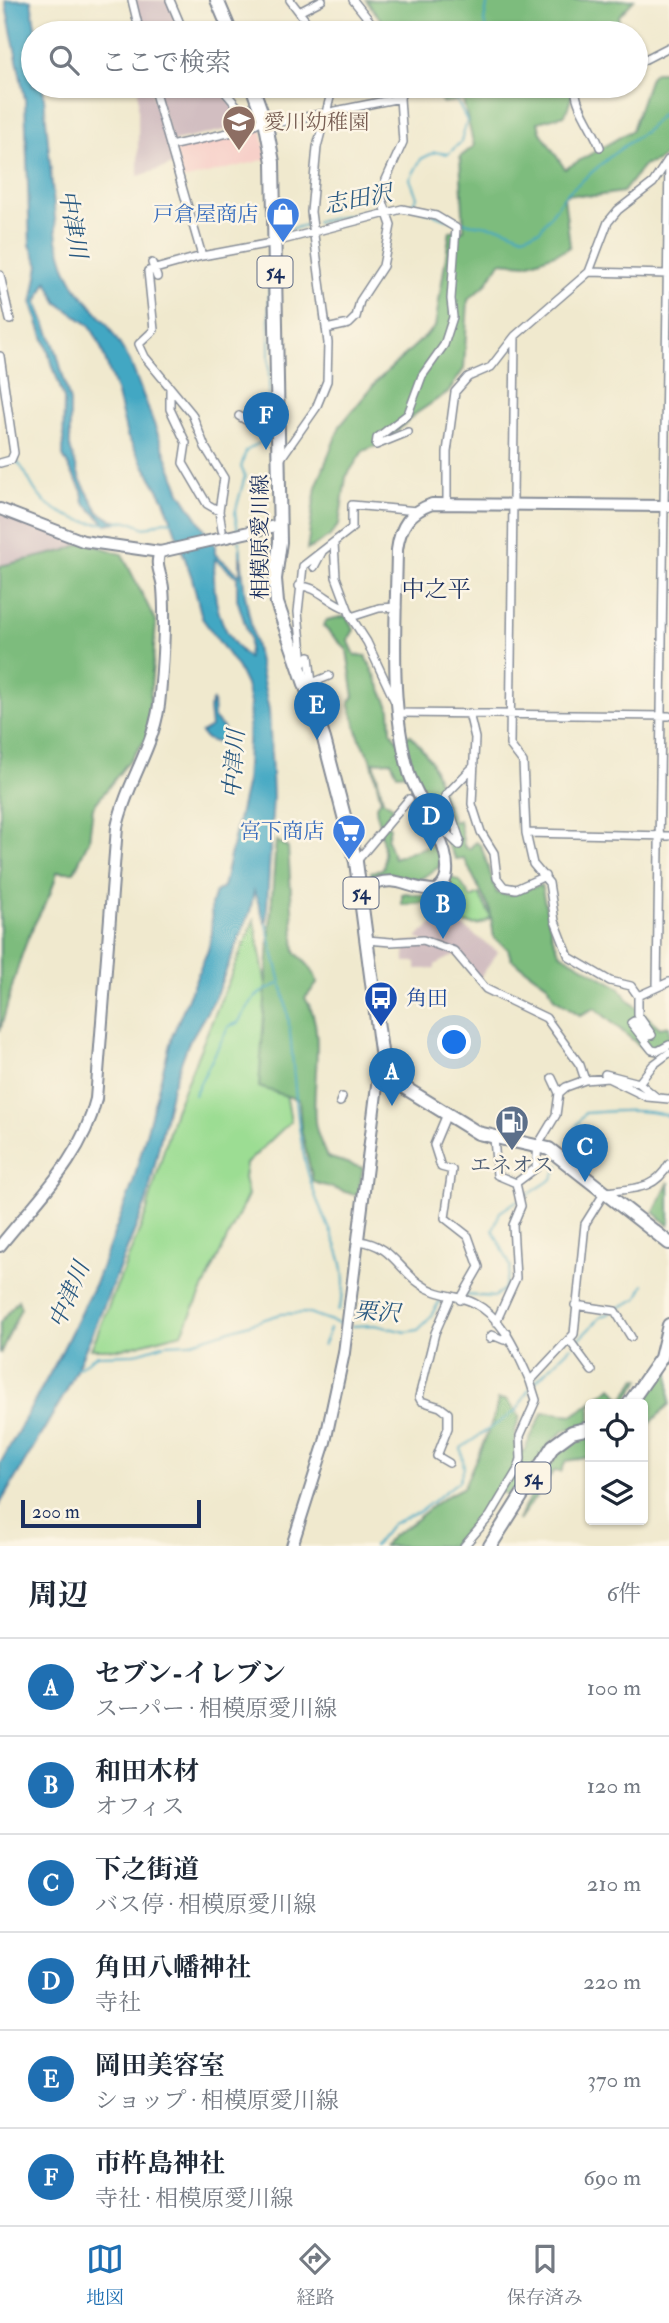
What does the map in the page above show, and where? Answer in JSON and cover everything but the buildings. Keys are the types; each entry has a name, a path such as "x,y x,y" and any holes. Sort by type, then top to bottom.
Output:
{"main road":[{"path":"217,0 225,21"},
{"name":"相模原愛川線","path":"255,98 273,162 279,432 275,594 307,679 356,862 383,1066"},
{"path":"383,1066 397,1083 447,1114 494,1138 538,1145 566,1160 669,1243"},
{"path":"632,1399 661,1358 669,1325"},
{"name":"54","path":"490,1546 553,1446 572,1432 585,1429"}],"street":[{"path":"132,0 137,21"},
{"path":"170,0 179,21"},
{"path":"290,0 306,21"},
{"path":"299,12 322,0"},
{"path":"353,0 370,21"},
{"path":"648,58 669,47"},
{"path":"156,98 202,257"},
{"path":"233,98 261,123"},
{"path":"279,461 297,439 325,388 328,374 326,329 313,226 317,147 331,98"},
{"path":"170,146 261,123 400,98 403,142 381,190 384,210 391,225 379,275 360,301 356,317 344,326 326,329"},
{"path":"576,98 592,125 600,146"},
{"path":"447,504 447,452 455,392 468,377 491,367 515,336 589,272 608,222 618,210 653,183 669,160 665,716 659,835 657,987"},
{"path":"222,530 219,511 224,478 205,447 192,414 139,344 154,330 148,271 274,242 313,226 384,210 416,210 453,224 458,232 451,299 453,317 442,349 422,376 408,414 377,438 376,445 408,432"},
{"path":"589,272 668,274"},
{"path":"0,275 2,301 10,320"},
{"path":"515,336 510,714 511,749 523,762 526,833 533,864 549,883 555,920 569,957 610,981 631,986 638,996 639,1018 652,1035 648,1036 634,1021 632,1025 652,1051 658,1052 669,1045"},
{"path":"0,356 14,453 11,460 0,463"},
{"path":"170,388 170,409 186,443 183,463 207,504 219,511"},
{"path":"239,416 262,430 279,432"},
{"path":"307,679 301,656 298,612 303,566 352,528 353,504 416,511"},
{"path":"361,889 388,879 430,890 441,887 446,857 408,771 398,709 399,538 404,524 416,511 432,504 666,506"},
{"path":"0,509 83,541 163,551 276,526"},
{"path":"334,543 336,577 346,608 367,642 398,709"},
{"path":"0,1247 71,1160 82,1142 96,1099 117,827 123,801 155,732 159,712 163,594 157,564 163,551"},
{"path":"314,568 322,551"},
{"path":"299,586 312,586 334,604 346,608"},
{"path":"351,617 379,608 397,607"},
{"path":"307,679 309,656"},
{"path":"307,679 329,676"},
{"path":"398,709 469,713 665,716"},
{"path":"469,713 475,732 472,804 481,832 494,853 497,878 504,887 516,889 545,876"},
{"path":"432,822 438,822 452,842 459,845 460,840 444,796 474,766"},
{"path":"356,862 409,799"},
{"path":"526,833 669,836"},
{"path":"367,940 423,940 454,951 486,989 546,1018 587,1079"},
{"path":"638,996 669,982"},
{"path":"639,1083 653,1065 669,1053"},
{"path":"292,1546 325,1442 347,1333 379,1077 383,1066"},
{"path":"559,1093 566,1087 594,1075 613,1074 639,1083 656,1098"},
{"path":"516,1183 536,1168 538,1145 555,1115 559,1093 552,1078"},
{"path":"587,1079 608,1078 656,1098 669,1099"},
{"path":"447,1114 434,1145 441,1167 452,1170 446,1218 468,1236 479,1267 462,1296"},
{"path":"494,1138 497,1175 516,1183"},
{"path":"530,1381 570,1341 573,1334 585,1224 605,1192 651,1185 662,1176 669,1164"},
{"path":"496,1322 516,1283 513,1225 521,1206 516,1183"},
{"path":"359,1241 378,1244 418,1282 446,1297 462,1296 478,1305 507,1334 530,1381 536,1400 520,1436 520,1464 496,1507 464,1546"},
{"path":"446,1297 419,1397 421,1401 440,1407 448,1413 448,1428 437,1457 449,1462"},
{"path":"575,1306 615,1311 631,1337"},
{"path":"490,1338 492,1335 504,1340 507,1334"},
{"path":"570,1341 592,1371"}],"shaded area":[{"path":"135,0 168,0 176,21 139,21"},
{"path":"138,98 153,98 173,165 138,176"},
{"path":"159,98 226,98 247,125 172,142"},
{"path":"260,124 267,159 183,180 175,149 246,132"},
{"path":"0,513 94,547 0,575"},
{"path":"449,910 460,924 498,952 479,979 466,960 416,938"},
{"path":"416,941 456,954 435,965 435,969 416,969 416,962 405,962 404,942"}],"green space":[{"path":"366,0 634,0 619,16 618,21 382,21"},
{"path":"655,72 669,72 669,148 662,158 645,164 623,192 595,196 568,194 564,197 570,246 566,250 527,264 500,262 486,284 468,300 464,369 448,392 414,415 384,443 363,451 346,477 339,524 329,537 307,550 316,487 340,426 377,381 435,327 450,231 464,230 460,157 474,146 463,100 442,103 440,98 571,98 565,115 538,122 540,131 565,169 632,130 643,98 648,98 650,77"},
{"path":"85,542 122,554 156,622 147,738 93,807 89,840 74,872 57,872 50,895 23,952 0,1031 0,566 64,551"},
{"path":"346,616 354,630 348,640 355,655 366,656 390,709 391,731 397,740 411,735 431,761 453,822 459,820 464,846 469,849 476,842 481,846 497,893 509,895 541,885 552,935 560,953 620,988 628,1000 660,1028 669,1026 669,1049 648,1053 595,1008 580,1015 554,998 548,985 511,959 508,949 494,938 490,910 464,858 456,859 427,807 412,773 397,774 391,761 374,762 383,800 394,807 384,821 390,827 387,839 394,858 436,843 440,856 439,867 419,880 372,876 371,872 383,869 384,861 376,806 381,800 371,759 360,740 349,702 354,697 347,650 323,626 327,620"},
{"path":"276,840 288,848 295,952 312,970 317,984 305,998 312,1010 317,1041 314,1107 317,1130 327,1157 363,1168 358,1196 313,1182 301,1129 299,1100 259,1087"},
{"path":"450,877 460,882 471,898 479,894 491,917 480,924 461,923 449,910 442,892"},
{"path":"402,894 440,899 450,918 459,926 451,930 444,926 434,902 402,905"},
{"path":"254,920 291,1121 246,1164 244,1178 248,1195 182,1333 122,1349 91,1349 146,1214 175,1110"},
{"path":"669,1182 669,1226 654,1212"},
{"path":"18,1300 21,1308 0,1354 0,1323"},
{"path":"669,1357 669,1404 648,1426 648,1399 643,1399"},
{"path":"637,1378 640,1379 627,1399 623,1399"},
{"path":"612,1387 621,1399 596,1399"},
{"path":"498,1399 507,1400 520,1417 515,1431 516,1451 524,1451 543,1412 574,1415 585,1407 585,1424 564,1431 551,1442 495,1528 491,1525 509,1494 497,1492 479,1521 457,1546 384,1546 393,1535 448,1495 464,1487 489,1431"},
{"path":"585,1435 585,1458 566,1461 561,1472 554,1471 548,1479 544,1493 538,1494 518,1521 564,1446"}],"water":[{"path":"5,0 31,0 34,21 21,21 21,79"},
{"path":"25,98 44,98 57,240 66,269 76,288 107,324 130,361 180,492 215,545 215,554 240,575 240,544 245,595 269,710 273,796 266,925 254,891 250,912 214,1000 188,1044 172,1087 147,1200 96,1325 66,1392 0,1504 0,1464 60,1355 96,1281 133,1183 172,1036 208,950 212,933 211,905 215,892 223,887 246,785 250,703 238,668 202,618 192,578 164,500 127,436 117,394 99,342 90,326 57,302 47,281 37,302 56,350 70,402 70,447 80,479 99,513 118,522 106,524 84,503 82,491 63,456 64,399 32,304 39,265 30,245","holes":["215,559 237,577 237,599 250,639 248,658 230,637 219,613 214,586"]},
{"path":"213,700 214,718 224,729 224,740 221,744 206,739 201,733 211,727 209,709"}],"waterway":[{"name":"志田沢","path":"484,21 488,0"},
{"name":"志田沢","path":"412,205 417,197 410,179 421,159 435,152 448,154 461,142 467,121 456,98"},
{"path":"388,208 411,206 454,221 503,228 523,236 540,230 565,195 648,129 669,107"},
{"name":"志田沢","path":"316,222 382,209"},
{"name":"志田沢","path":"279,232 310,224"},
{"name":"志田沢","path":"269,256 269,427"},
{"name":"志田沢","path":"238,531 235,513 245,476 241,467 246,451 269,437"},
{"path":"15,460 37,493 50,506 68,516 88,522 106,523"},
{"path":"115,522 128,521 145,528 164,521 173,522"},
{"name":"志田沢","path":"239,540 241,556"},
{"path":"266,923 288,1016 303,1152 315,1195 342,1266 343,1296 338,1311"},
{"path":"194,1095 229,1026 238,1023 258,995 279,984"},
{"name":"栗沢","path":"567,1155 575,1128 585,1113 638,1111 669,1116"},
{"name":"栗沢","path":"523,1198 552,1179 559,1165"},
{"name":"栗沢","path":"465,1295 495,1297 504,1289 511,1267 493,1230 500,1212 518,1200"},
{"path":"618,1308 637,1299 644,1284"},
{"name":"栗沢","path":"352,1326 375,1325 406,1332 418,1330 428,1320 443,1296"},
{"name":"栗沢","path":"75,1366 78,1368 97,1355 134,1354 166,1344 189,1343 281,1314 309,1313 343,1325"},
{"path":"575,1343 601,1317 610,1313"},
{"path":"323,1346 330,1329"},
{"path":"535,1382 571,1347"},
{"path":"374,1546 392,1524 419,1512 459,1481 464,1468 461,1448 517,1410 529,1389"}],"place":[{"name":"愛川幼稚園","path":"239,152"},
{"name":"戸倉屋商店","path":"283,244"},
{"name":"市杵島神社","path":"266,450"},
{"name":"岡田美容室","path":"317,740"},
{"name":"角田八幡神社","path":"431,851"},
{"name":"宮下商店","path":"349,861"},
{"name":"和田木材","path":"443,939"},
{"name":"角田","path":"381,1028"},
{"name":"セブン-イレブン","path":"392,1106"},
{"name":"エネオス","path":"512,1152"},
{"name":"下之街道","path":"585,1182"}],"district":[{"name":"中之平","path":"436,589"}],"water label":[{"name":"中津川","path":"73,224"},
{"name":"中津川","path":"234,764"},
{"name":"中津川","path":"69,1295"}]}
